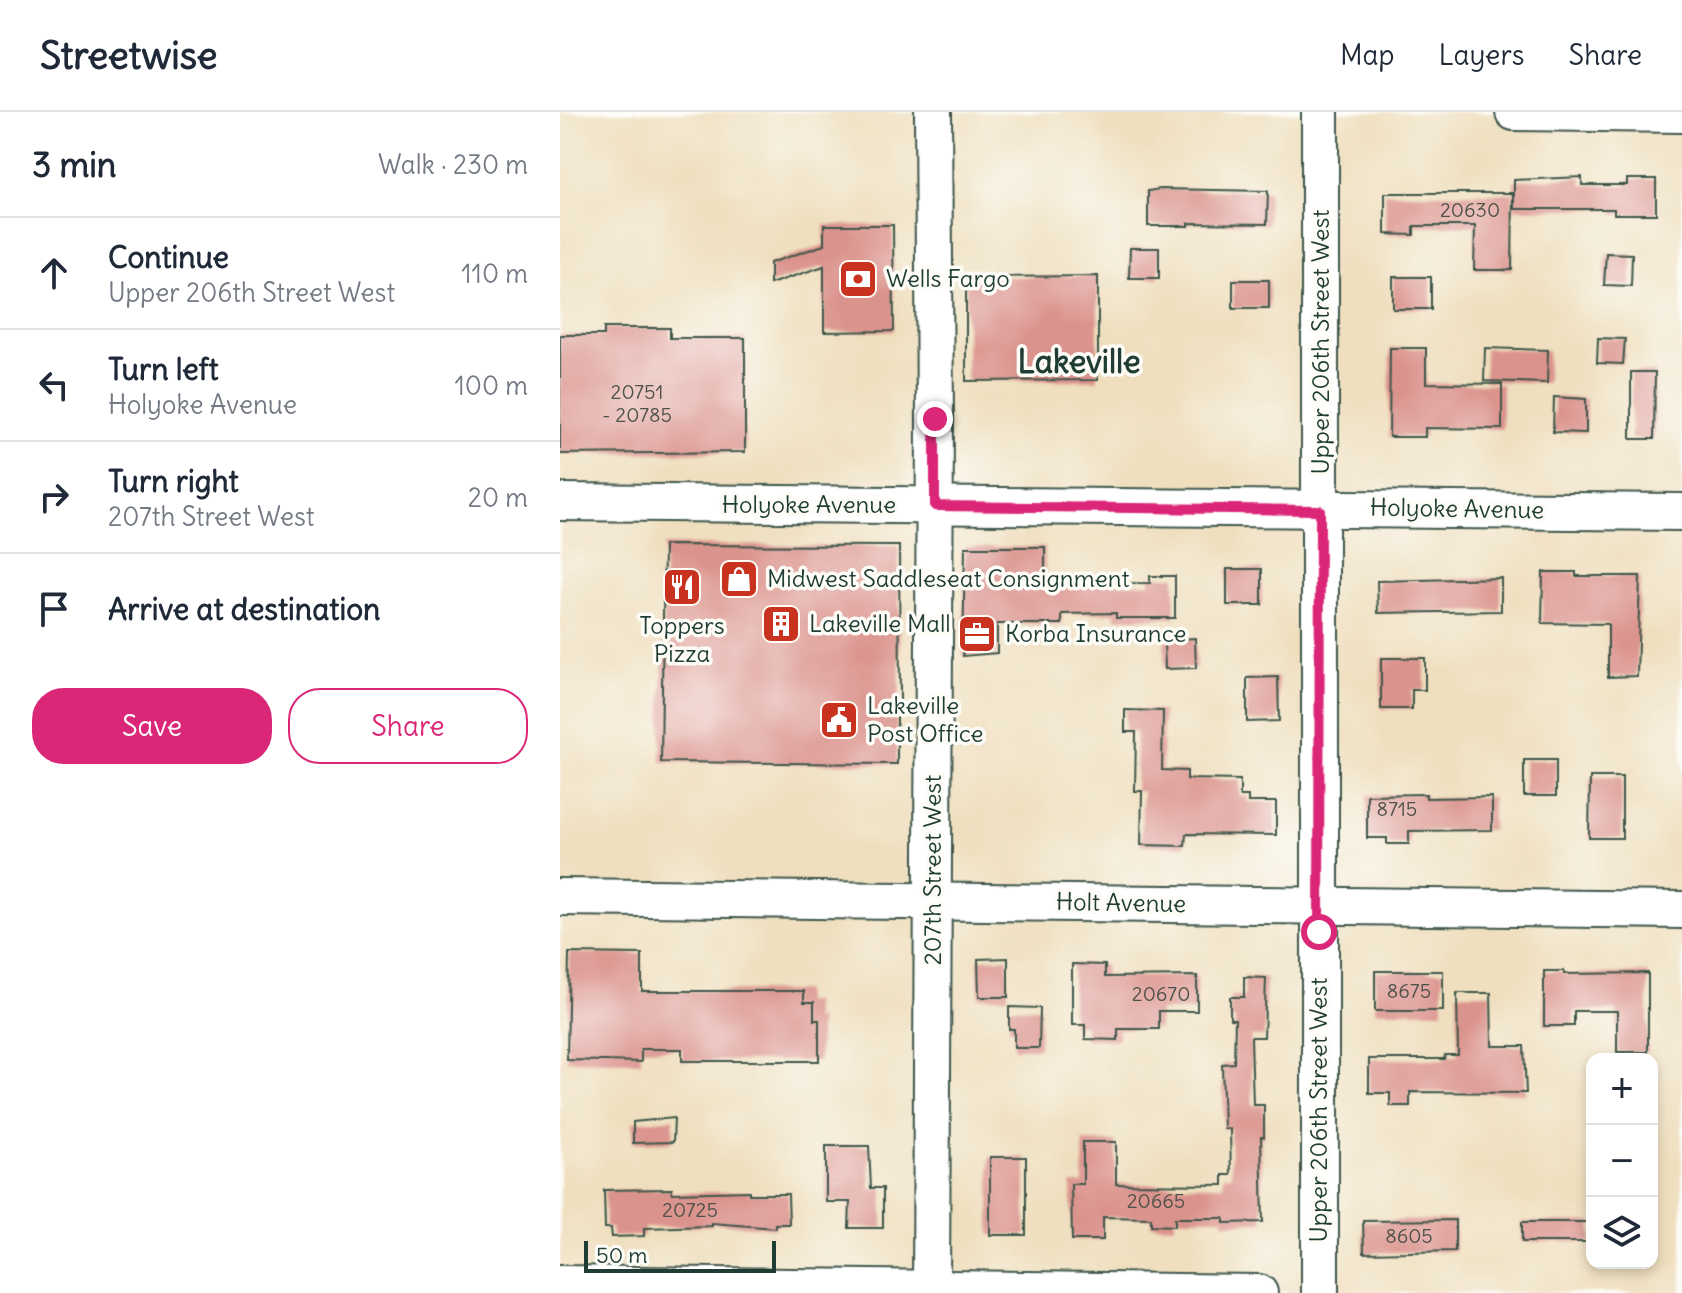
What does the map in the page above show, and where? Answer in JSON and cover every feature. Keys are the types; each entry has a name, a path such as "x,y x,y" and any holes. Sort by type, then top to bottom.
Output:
{"street":[{"name":"207th Street West","path":"931,1291 935,506 933,112"},
{"name":"Upper 206th Street West","path":"1320,112 1320,1293"},
{"path":"1514,112 1682,114"},
{"name":"Holyoke Avenue","path":"560,502 1682,512"},
{"name":"Holt Avenue","path":"560,897 1682,910"},
{"path":"560,1284 1259,1293"}],"building":[{"path":"1582,177 1582,185 1627,185 1627,179 1656,179 1656,214 1614,214 1614,209 1514,209 1514,180"},
{"path":"1148,191 1268,191 1267,224 1148,226"},
{"path":"1385,193 1513,193 1512,270 1474,270 1475,226 1414,226 1414,235 1385,234"},
{"name":"Wells Fargo","path":"824,225 893,225 894,331 824,332 824,266 770,284 770,263 824,245"},
{"path":"1130,248 1159,248 1159,278 1129,278"},
{"path":"1606,253 1632,254 1631,286 1604,285"},
{"path":"1098,276 1098,380 966,381 966,277"},
{"path":"1393,277 1431,277 1431,309 1393,309"},
{"path":"1233,280 1269,280 1269,308 1233,308"},
{"path":"604,328 670,328 670,338 745,338 745,452 560,454 560,335 604,335"},
{"path":"1598,338 1625,339 1623,364 1597,363"},
{"path":"1390,348 1426,348 1426,383 1502,384 1502,429 1425,428 1425,437 1389,437"},
{"path":"1485,348 1548,350 1547,383 1484,381"},
{"path":"1631,372 1655,372 1654,439 1631,439"},
{"path":"1554,397 1586,399 1586,433 1553,432"},
{"name":"Lakeville Mall","path":"664,545 899,546 900,702 897,702 897,764 661,762"},
{"path":"965,547 1045,547 1045,584 1150,583 1150,576 1175,576 1175,618 1116,618 1116,613 1062,614 1062,624 997,624 997,653 963,656"},
{"path":"1227,569 1262,569 1262,605 1227,605"},
{"path":"1543,572 1576,572 1576,576 1640,576 1637,676 1608,677 1608,624 1542,623"},
{"path":"1501,578 1501,611 1378,613 1377,581"},
{"path":"1195,638 1196,668 1165,669 1164,640"},
{"path":"1381,658 1425,658 1425,690 1412,690 1412,709 1381,709"},
{"path":"1278,677 1279,721 1247,722 1247,678"},
{"path":"1125,710 1163,711 1162,770 1187,771 1187,779 1240,780 1240,796 1248,796 1248,802 1276,802 1276,835 1186,834 1185,846 1141,845 1142,791 1135,791 1136,732 1125,732"},
{"path":"1524,760 1556,760 1556,796 1524,796"},
{"path":"1590,777 1622,777 1622,838 1589,838"},
{"path":"1426,794 1426,798 1492,797 1492,830 1409,831 1409,844 1387,844 1387,838 1367,838 1367,795"},
{"path":"569,953 642,954 642,991 804,991 804,1002 814,1002 814,1020 819,1020 819,1061 682,1061 682,1049 641,1049 641,1062 567,1060"},
{"path":"1008,958 1008,997 979,997 978,959"},
{"path":"1072,964 1105,965 1105,977 1197,976 1197,1011 1159,1011 1159,1029 1118,1029 1118,1040 1085,1039 1085,1025 1072,1025"},
{"path":"1375,971 1443,971 1443,1011 1375,1011"},
{"path":"1544,971 1564,971 1564,974 1648,973 1648,1052 1617,1052 1617,1011 1574,1011 1574,1026 1544,1026"},
{"path":"1244,977 1266,978 1264,1037 1251,1037 1253,1105 1264,1105 1264,1137 1261,1137 1263,1222 1224,1223 1224,1218 1175,1218 1175,1226 1151,1225 1151,1218 1103,1217 1103,1240 1072,1240 1071,1184 1083,1184 1083,1142 1116,1142 1116,1184 1223,1185 1223,1175 1231,1175 1230,1129 1224,1129 1222,1064 1234,1063 1235,1019 1230,1019 1230,997 1244,997"},
{"path":"1457,993 1491,993 1492,1046 1524,1046 1526,1093 1410,1092 1410,1106 1390,1106 1390,1093 1369,1093 1369,1059 1444,1059 1445,1055 1458,1055"},
{"path":"1009,1007 1040,1008 1039,1048 1014,1048 1014,1029 1009,1029"},
{"path":"674,1118 673,1142 633,1143 633,1122"},
{"path":"826,1146 869,1146 871,1188 883,1188 883,1228 849,1228 850,1202 826,1202"},
{"path":"990,1157 1026,1157 1026,1235 990,1235"},
{"path":"672,1189 672,1193 749,1191 749,1194 788,1194 789,1224 775,1224 775,1228 712,1223 712,1226 644,1228 644,1236 612,1237 611,1228 605,1228 604,1190"},
{"path":"1455,1220 1455,1251 1364,1253 1363,1221"},
{"path":"1522,1222 1586,1222 1586,1242 1522,1242"}],"place":[{"name":"Wells Fargo","path":"858,279"},
{"name":"Midwest Saddleseat Consignment","path":"739,579"},
{"name":"Toppers Pizza","path":"682,587"},
{"name":"Lakeville Mall","path":"781,624"},
{"name":"Korba Insurance","path":"977,634"},
{"name":"Lakeville Post Office","path":"839,720"}],"district":[{"name":"Lakeville","path":"1079,362"}],"route":[{"path":"935,419 935,506 1320,510 1319,932"}]}
